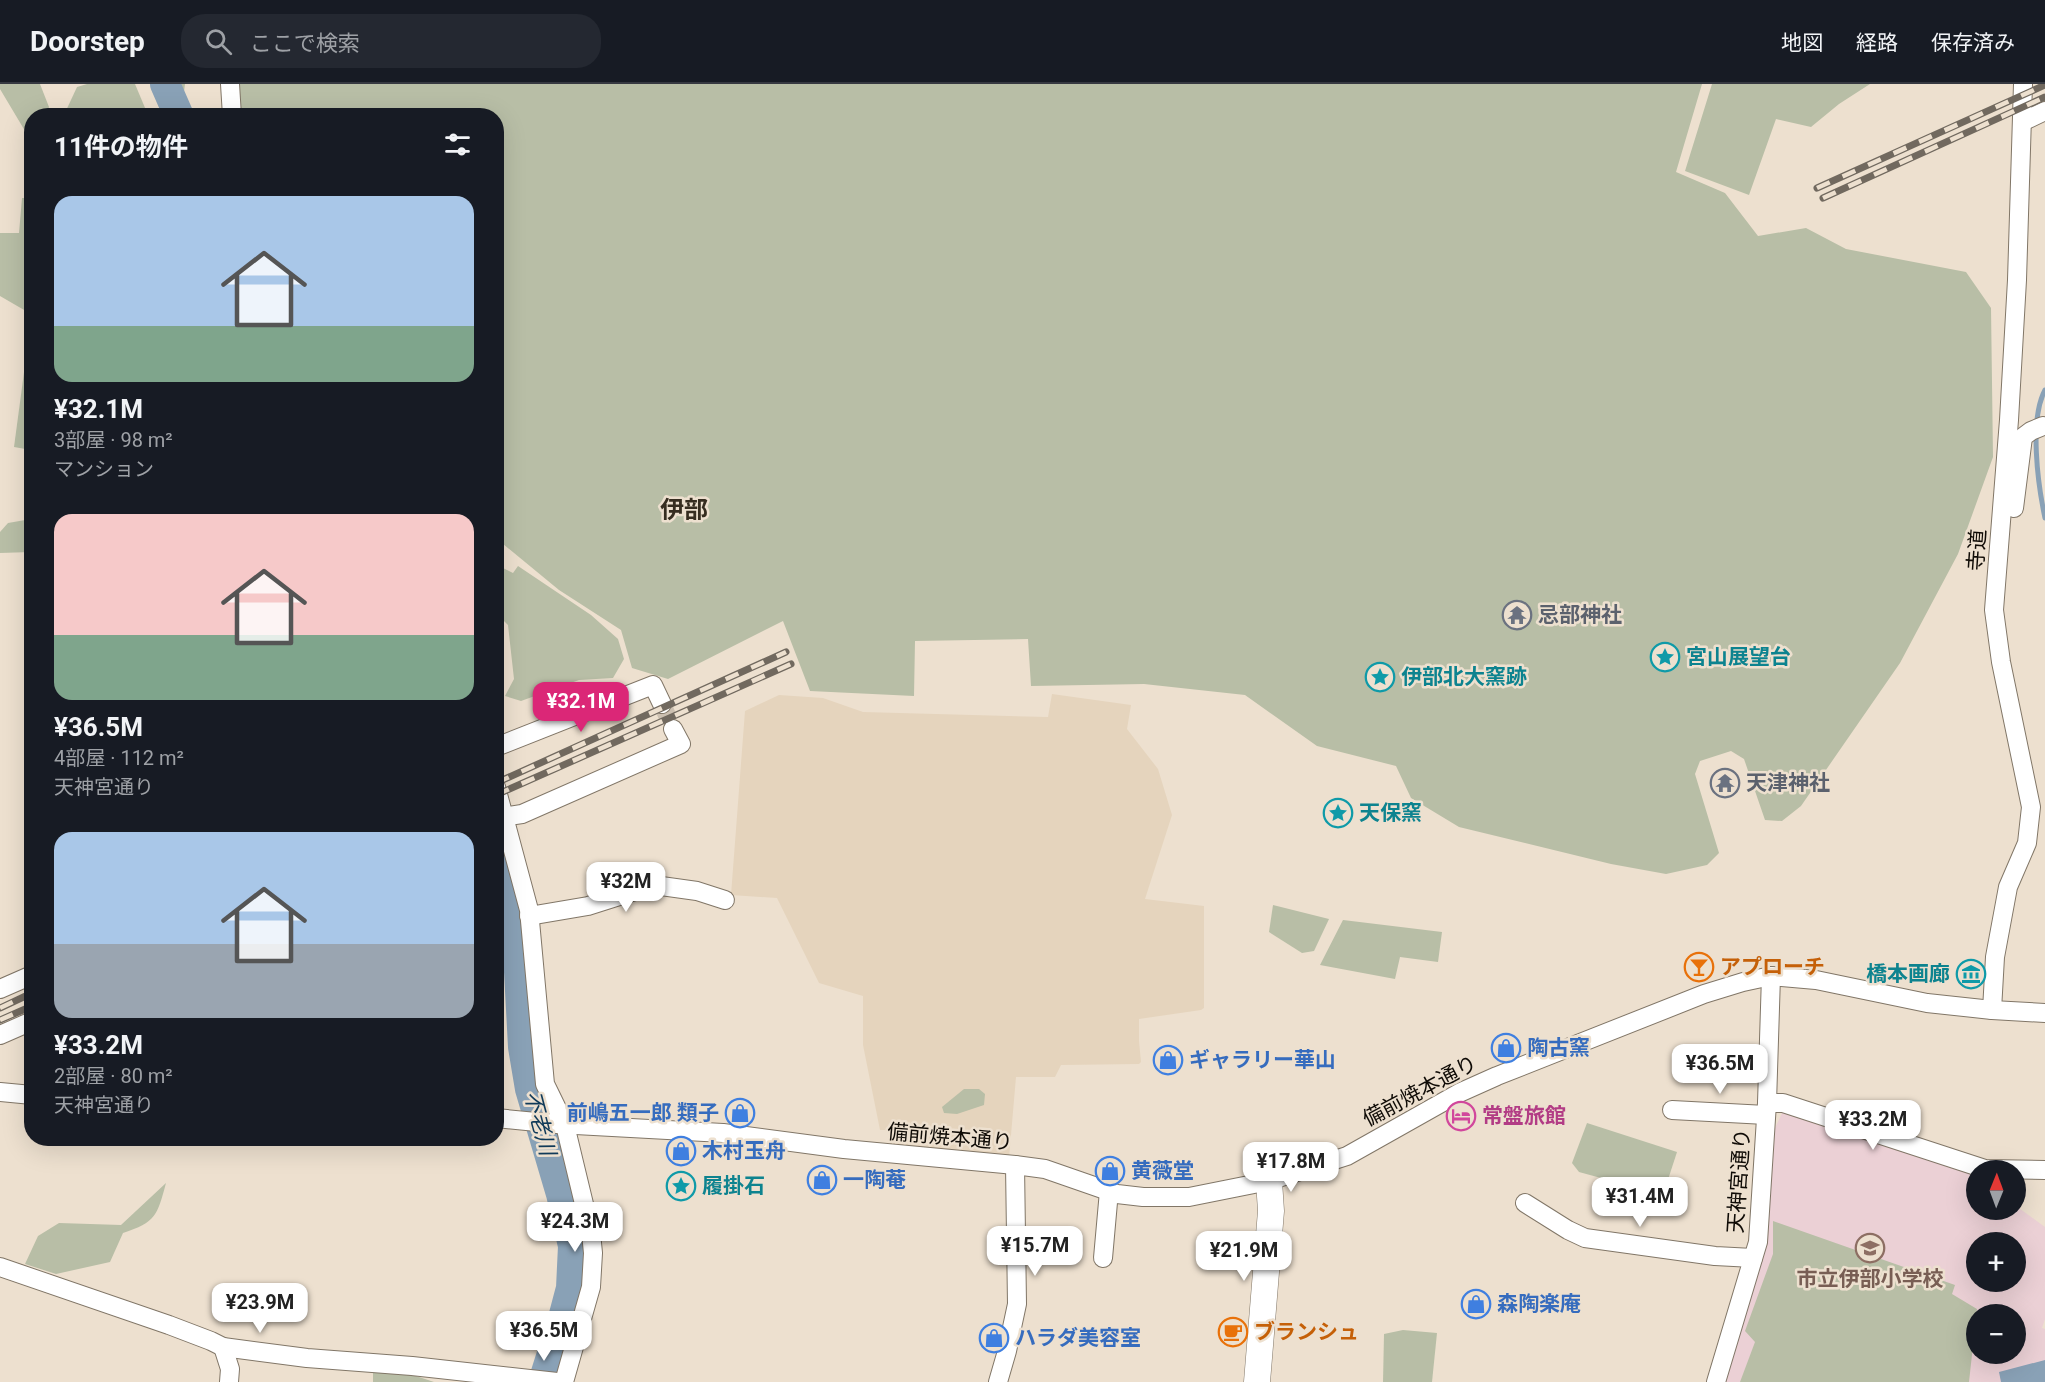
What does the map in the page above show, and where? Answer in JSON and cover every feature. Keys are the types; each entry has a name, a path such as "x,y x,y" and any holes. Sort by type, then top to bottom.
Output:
{"street":[{"path":"230,84 232,108"},
{"name":"寺道","path":"1992,1010 1995,957 2008,886 2027,843 2031,807 2001,662 1994,610 2013,350 2023,84"},
{"path":"2022,122 2042,112"},
{"path":"1997,584 2006,571 2023,437 2037,429"},
{"path":"504,744 652,685 662,704"},
{"path":"504,816 522,814 681,744 673,729"},
{"path":"504,825 511,839 529,916 545,1084 561,1125 591,1233 593,1253 591,1287 564,1382"},
{"path":"529,916 588,906 654,885 697,891 725,900"},
{"name":"備前焼本通り","path":"504,1119 561,1125 723,1133 895,1155 1015,1165 1045,1169 1109,1191 1143,1197 1189,1197 1269,1181 1347,1156 1459,1094 1497,1076 1704,994 1743,982 1771,976 1816,980 1927,1003 2045,1013"},
{"name":"天神宮通り","path":"1716,1382 1758,1242 1767,1109 1771,976"},
{"path":"0,989 24,978"},
{"path":"0,1035 24,1024"},
{"path":"0,1092 24,1094"},
{"path":"1672,1110 1767,1109 1783,1103 1985,1169 2045,1170"},
{"path":"998,1382 1017,1304 1015,1165"},
{"path":"1257,1382 1271,1211 1269,1181"},
{"path":"1103,1257 1109,1191"},
{"path":"1525,1203 1585,1238 1704,1254 1754,1258"},
{"path":"0,1267 169,1325 223,1347 307,1358 557,1382"},
{"path":"223,1347 230,1369 229,1382"}],"shaded area":[{"path":"1052,694 1131,705 1127,729 1158,769 1172,815 1145,899 1204,906 1204,1008 1139,1019 1141,1062 1139,1064 1061,1065 1055,1077 1016,1077 1009,1158 890,1147 890,1130 880,1130 863,1045 863,996 819,983 777,898 731,895 745,711 779,695 823,698 863,712 1048,717"},
{"name":"市立伊部小学校","path":"1785,1107 1966,1168 1966,1220 2026,1220 2026,1213 2045,1227 2045,1319 2042,1328 2045,1329 2045,1382 1722,1382 1772,1134"}],"green space":[{"path":"0,84 40,84 49,108 24,108 24,129 0,89"},
{"path":"87,84 135,84 145,108 67,108 77,87"},
{"path":"150,84 185,84 184,92 188,108 161,108"},
{"path":"237,84 1702,84 1676,172 1725,193 1758,236 1806,228 1846,249 1966,272 1991,308 1993,457 1958,554 1900,663 1801,806 1782,821 1765,820 1744,759 1731,751 1700,761 1695,774 1719,853 1707,865 1666,874 1611,864 1459,827 1411,798 1396,766 1317,746 1245,695 1144,684 1031,686 1028,639 915,641 914,696 810,691 783,621 668,679 632,668 621,630 559,590 504,545 504,108 241,108"},
{"path":"1712,84 1870,84 1839,104 1811,127 1776,119 1749,195 1685,171"},
{"path":"22,198 24,198 24,310 0,296 0,233 19,233"},
{"path":"24,372 24,449 14,447"},
{"path":"24,520 24,552 0,553 0,532 8,523"},
{"path":"518,566 591,615 618,639 624,659 613,678 579,680 521,701 505,696 514,679 508,625 504,621 504,568 513,573"},
{"path":"1273,905 1329,919 1314,951 1302,953 1269,932"},
{"path":"1343,920 1442,932 1438,962 1400,957 1395,979 1320,965"},
{"path":"964,1089 979,1089 985,1094 984,1105 957,1114 944,1113 942,1107"},
{"path":"1587,1123 1677,1152 1663,1195 1579,1172 1572,1163"},
{"path":"166,1183 154,1216 142,1225 123,1233 110,1262 56,1274 25,1264 38,1236 59,1223 121,1225"},
{"path":"1773,1221 1955,1285 1952,1294 1969,1304 1966,1304 1966,1364 1971,1364 1969,1382 1740,1382 1755,1342 1745,1331 1773,1254"},
{"path":"1403,1330 1437,1333 1432,1382 1383,1382 1384,1334"},
{"path":"373,1371 410,1374 434,1382 373,1382"}],"water":[{"path":"2045,1360 2045,1382 2001,1382 1999,1372"}],"waterway":[{"name":"不老川","path":"165,84 176,108"},
{"path":"2045,390 2040,403 2036,435 2036,453 2045,518"},
{"name":"不老川","path":"504,889 517,934 523,1047 530,1089 561,1194 573,1246 571,1288 543,1382"}],"tunnel":[{"path":"662,704 673,729"}],"railway":[{"path":"1817,188 2045,85"},
{"path":"1823,198 2045,97"},
{"path":"504,779 786,652"},
{"path":"504,791 791,664"},
{"path":"0,1008 24,997"},
{"path":"0,1020 24,1010"}],"place":[{"name":"忌部神社","path":"1517,615"},
{"name":"宮山展望台","path":"1665,657"},
{"name":"伊部北大窯跡","path":"1380,677"},
{"name":"天津神社","path":"1725,783"},
{"name":"天保窯","path":"1338,813"},
{"name":"アプローチ","path":"1699,967"},
{"name":"橋本画廊","path":"1971,974"},
{"name":"陶古窯","path":"1506,1048"},
{"name":"ギャラリー華山","path":"1168,1060"},
{"name":"前嶋五一郎 類子","path":"740,1113"},
{"name":"常盤旅館","path":"1461,1116"},
{"name":"木村玉舟","path":"681,1151"},
{"name":"黄薇堂","path":"1110,1171"},
{"name":"一陶菴","path":"822,1180"},
{"name":"履掛石","path":"681,1186"},
{"name":"市立伊部小学校","path":"1870,1248"},
{"name":"森陶楽庵","path":"1476,1304"},
{"name":"ブランシュ","path":"1233,1332"},
{"name":"ハラダ美容室","path":"994,1338"}],"district":[{"name":"伊部","path":"684,510"}]}
